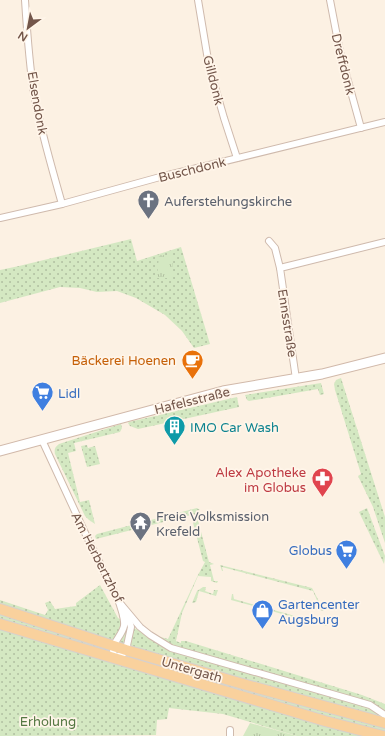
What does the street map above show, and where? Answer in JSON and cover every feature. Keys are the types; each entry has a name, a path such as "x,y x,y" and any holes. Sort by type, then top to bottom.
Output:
{"main road":[{"name":"Hafelsstraße","path":"0,451 121,417 223,391 322,374 385,358"},
{"name":"Untergath","path":"0,609 126,650 385,723"},
{"name":"Untergath","path":"0,624 325,721 383,736"}],"street":[{"name":"Elsendonk","path":"25,0 34,93 46,149 62,204"},
{"name":"Gilldonk","path":"198,0 209,66 237,158"},
{"name":"Dreffdonk","path":"330,0 340,52 361,128"},
{"name":"Buschdonk","path":"0,218 62,204 160,177 385,122"},
{"name":"Ennsstraße","path":"269,241 275,248 280,268 296,378"},
{"path":"280,268 385,242"},
{"name":"Am Herbertzhof","path":"42,440 118,602 140,627 171,648 353,700 370,706 385,715"},
{"path":"118,602 127,614 131,627 126,650 123,654 114,658 114,646 124,626 123,615 118,602"}],"green space":[{"path":"131,239 137,261 181,247 210,344 194,348 182,331 165,315 136,298 117,291 97,292 80,288 60,287 0,303 0,270"},
{"path":"159,255 173,256 172,278 157,278"},
{"path":"341,378 385,517 385,543 373,507 358,476 361,474 335,390 334,384 336,380"},
{"path":"321,383 324,394 320,395 318,389 249,401 245,395"},
{"path":"237,397 239,407 138,429 130,426 128,423 129,422"},
{"path":"121,424 122,428 120,432 74,443 76,451 68,453 80,502 89,500 95,524 85,516 55,454 55,449 59,444"},
{"path":"87,445 88,448 95,446 100,464 87,467 81,446"},
{"name":"Erholung","path":"197,508 200,510 196,511 196,513 209,562 214,564 210,565 214,581 218,581 217,583 211,581 211,577 198,576 182,613 176,641 181,643 181,641 186,641 362,695 385,704 385,736 297,736 223,714 169,708 167,719 157,720 156,735 0,736 0,600 45,615 48,610 45,603 50,601 55,609 76,606 76,603 100,585 118,618 141,632 168,639 198,575 205,562 203,561 191,515 96,539 95,536 97,534"},
{"path":"367,508 385,556 384,564 359,512"},
{"path":"220,565 312,588 324,611 316,609 319,605 313,591 222,567 222,571"},
{"path":"203,587 206,587 205,591 213,594 214,590 218,590 216,596 199,591 196,602 192,603 197,591"},
{"path":"232,594 234,599 320,623 321,619 327,625 326,626 231,600"},
{"path":"250,723 297,736 243,736"}],"place":[{"name":"Auferstehungskirche","path":"149,220"},
{"name":"Bäckerei Hoenen","path":"192,380"},
{"name":"Lidl","path":"42,412"},
{"name":"IMO Car Wash","path":"174,446"},
{"name":"Alex Apotheke im Globus","path":"322,498"},
{"name":"Freie Volksmission Krefeld","path":"140,542"},
{"name":"Globus","path":"347,570"},
{"name":"Gartencenter Augsburg","path":"263,630"}]}
